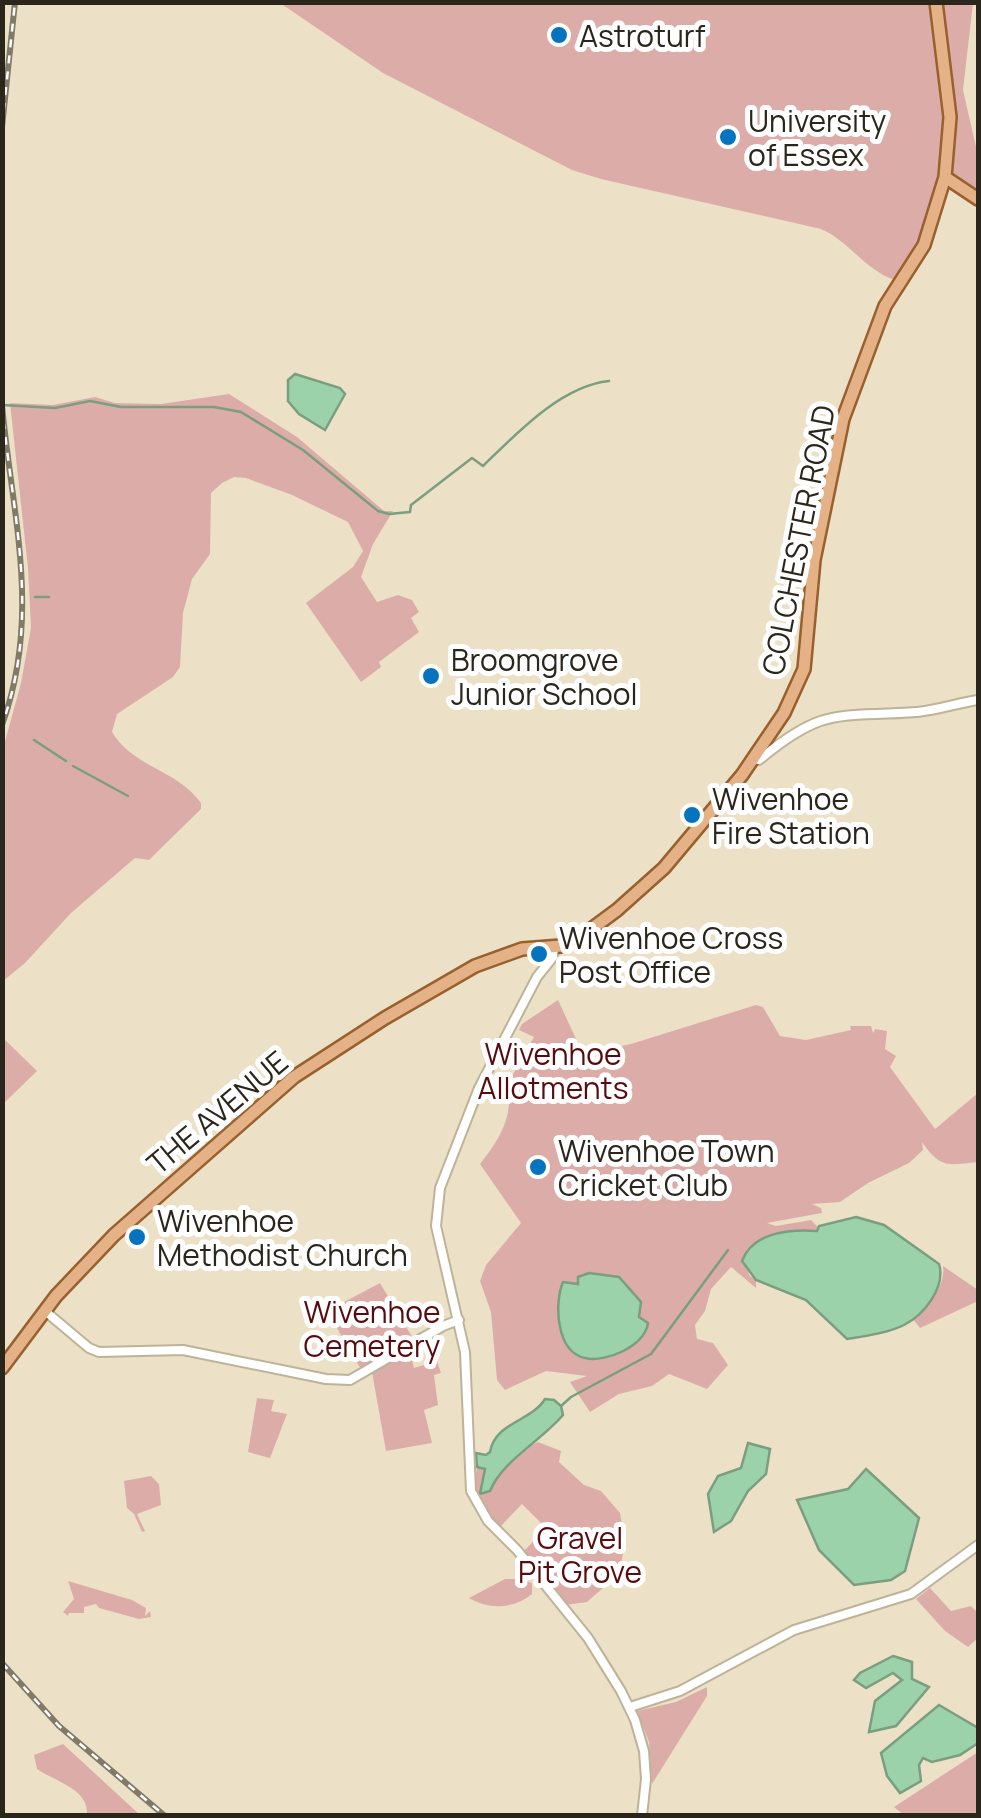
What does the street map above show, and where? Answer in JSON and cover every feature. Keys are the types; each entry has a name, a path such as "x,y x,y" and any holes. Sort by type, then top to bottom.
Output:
{"main road":[{"name":"COLCHESTER ROAD","path":"554,948 586,933 648,884 709,817 784,713 804,670 818,534 850,399 885,306 924,245 946,178 950,118 936,2"},
{"path":"946,178 978,199"},
{"name":"THE AVENUE","path":"2,1368 48,1307 126,1224 294,1077 475,966 514,951 540,946 554,948"}],"street":[{"path":"752,759 759,760 796,731 832,716 920,712 978,700"},
{"path":"554,948 486,1074 440,1188 436,1226 459,1320 466,1368 471,1491 488,1521 517,1550 593,1646 630,1706 646,1758 642,1816"},
{"path":"48,1307 89,1348 99,1352 183,1350 336,1380 359,1377 459,1320"},
{"path":"630,1706 680,1692 794,1630 911,1594 978,1545"}],"green space":[{"name":"University of Essex","path":"280,3 932,3 945,91 945,154 919,249 895,280 875,270 821,229 572,170 383,73"},
{"path":"939,3 973,3 963,90 977,151 976,193 959,183 951,169 953,112"},
{"path":"229,394 297,437 384,511 393,511 373,544 361,577 377,602 398,595 412,600 419,612 411,618 419,632 379,662 381,667 361,682 306,603 353,567 363,551 348,522 246,478 234,477 222,483 211,493 210,554 192,579 183,613 180,667 173,677 117,714 112,732 132,754 191,792 201,803 201,809 149,860 135,858 71,913 3,981 3,749 31,628 10,403 53,405 95,397 115,403 161,404"},
{"name":"Wivenhoe Allotments","path":"558,1000 583,1054 631,1044 756,1005 763,1007 780,1036 806,1040 851,1030 850,1026 871,1026 873,1033 875,1029 887,1031 885,1049 896,1056 890,1067 935,1129 978,1093 978,1162 940,1161 922,1142 923,1150 909,1163 840,1202 812,1204 821,1208 822,1213 767,1223 776,1226 811,1220 818,1231 779,1234 745,1253 756,1288 731,1267 711,1289 705,1311 695,1325 697,1339 713,1343 728,1365 707,1389 669,1374 652,1386 619,1394 590,1412 570,1382 587,1376 546,1371 505,1390 497,1380 491,1312 480,1281 486,1265 521,1223 480,1164 507,1118 507,1085 534,1037 519,1030","holes":["589,1273 619,1277 641,1302 639,1317 562,1335 558,1308 563,1283 578,1284"]},
{"path":"3,1038 37,1071 3,1104"},
{"path":"943,1266 978,1290 978,1301 920,1328 913,1319 939,1289"},
{"name":"Wivenhoe Cemetery","path":"380,1283 414,1340 362,1371 327,1311"},
{"path":"409,1349 414,1368 437,1361 441,1373 434,1375 438,1405 424,1410 432,1443 386,1451 372,1372"},
{"path":"257,1398 274,1400 271,1411 287,1414 270,1458 248,1452"},
{"name":"Gravel Pit Grove","path":"538,1442 561,1451 559,1462 584,1485 601,1491 620,1513 625,1543 619,1574 587,1602 565,1605 523,1552 546,1528 522,1504 499,1528 479,1500 477,1467 485,1469 480,1493 490,1491 511,1463"},
{"path":"151,1476 159,1484 161,1505 137,1514 145,1531 142,1532 127,1508 124,1481"},
{"path":"505,1579 532,1583 532,1594 501,1606 469,1598"},
{"path":"68,1581 132,1600 146,1608 145,1616 150,1611 151,1617 139,1619 96,1604 84,1607 84,1613 68,1616 63,1612 74,1599"},
{"path":"930,1588 951,1611 971,1606 978,1613 978,1638 968,1647 945,1631 916,1599"},
{"path":"707,1687 707,1696 652,1784 649,1742 637,1711 676,1702"},
{"path":"63,1744 140,1815 87,1815 77,1792 37,1769 34,1755"},
{"path":"978,1752 978,1815 904,1815 894,1807"}],"shaded area":[{"path":"295,374 340,388 345,394 325,430 299,414 288,401 288,380"},
{"path":"856,1217 884,1225 939,1264 940,1273 932,1299 912,1320 891,1330 847,1339 806,1300 756,1280 742,1261 747,1251 763,1238 784,1232 817,1231 819,1226"},
{"path":"589,1273 619,1277 641,1302 639,1317 648,1323 632,1346 594,1359 575,1354 568,1347 558,1314 563,1282 578,1284 578,1277"},
{"path":"545,1399 561,1406 563,1415 503,1470 490,1491 480,1494 485,1469 477,1467 476,1453 490,1452 499,1434"},
{"path":"748,1443 770,1449 766,1474 748,1491 731,1521 714,1532 708,1494 718,1476 741,1468"},
{"path":"866,1469 919,1518 905,1571 891,1580 854,1585 819,1550 797,1500 848,1489"},
{"path":"893,1656 912,1662 912,1679 929,1687 896,1726 869,1732 875,1701 902,1680 893,1673 866,1688 854,1680"},
{"path":"939,1705 978,1728 978,1743 960,1755 932,1762 923,1758 919,1765 921,1781 900,1793 887,1776 881,1753"}],"waterway":[{"path":"2,405 55,408 90,401 121,407 214,407 241,412 303,450 378,511 389,514 410,512 411,505 472,458 483,466 557,401 609,381"},
{"path":"35,597 49,597"},
{"path":"34,740 66,761"},
{"path":"73,766 128,796"},
{"path":"561,1406 651,1354 728,1250"}],"railway":[{"path":"2,127 15,2"},
{"path":"2,405 22,604 14,684 2,725"},
{"path":"2,1663 59,1726 165,1816"}],"place":[{"name":"Astroturf","path":"559,35"},
{"name":"University of Essex","path":"728,137"},
{"name":"Broomgrove Junior School","path":"431,676"},
{"name":"Wivenhoe Fire Station","path":"692,815"},
{"name":"Wivenhoe Cross Post Office","path":"539,954"},
{"name":"Wivenhoe Town Cricket Club","path":"538,1167"},
{"name":"Wivenhoe Methodist Church","path":"137,1237"}]}
